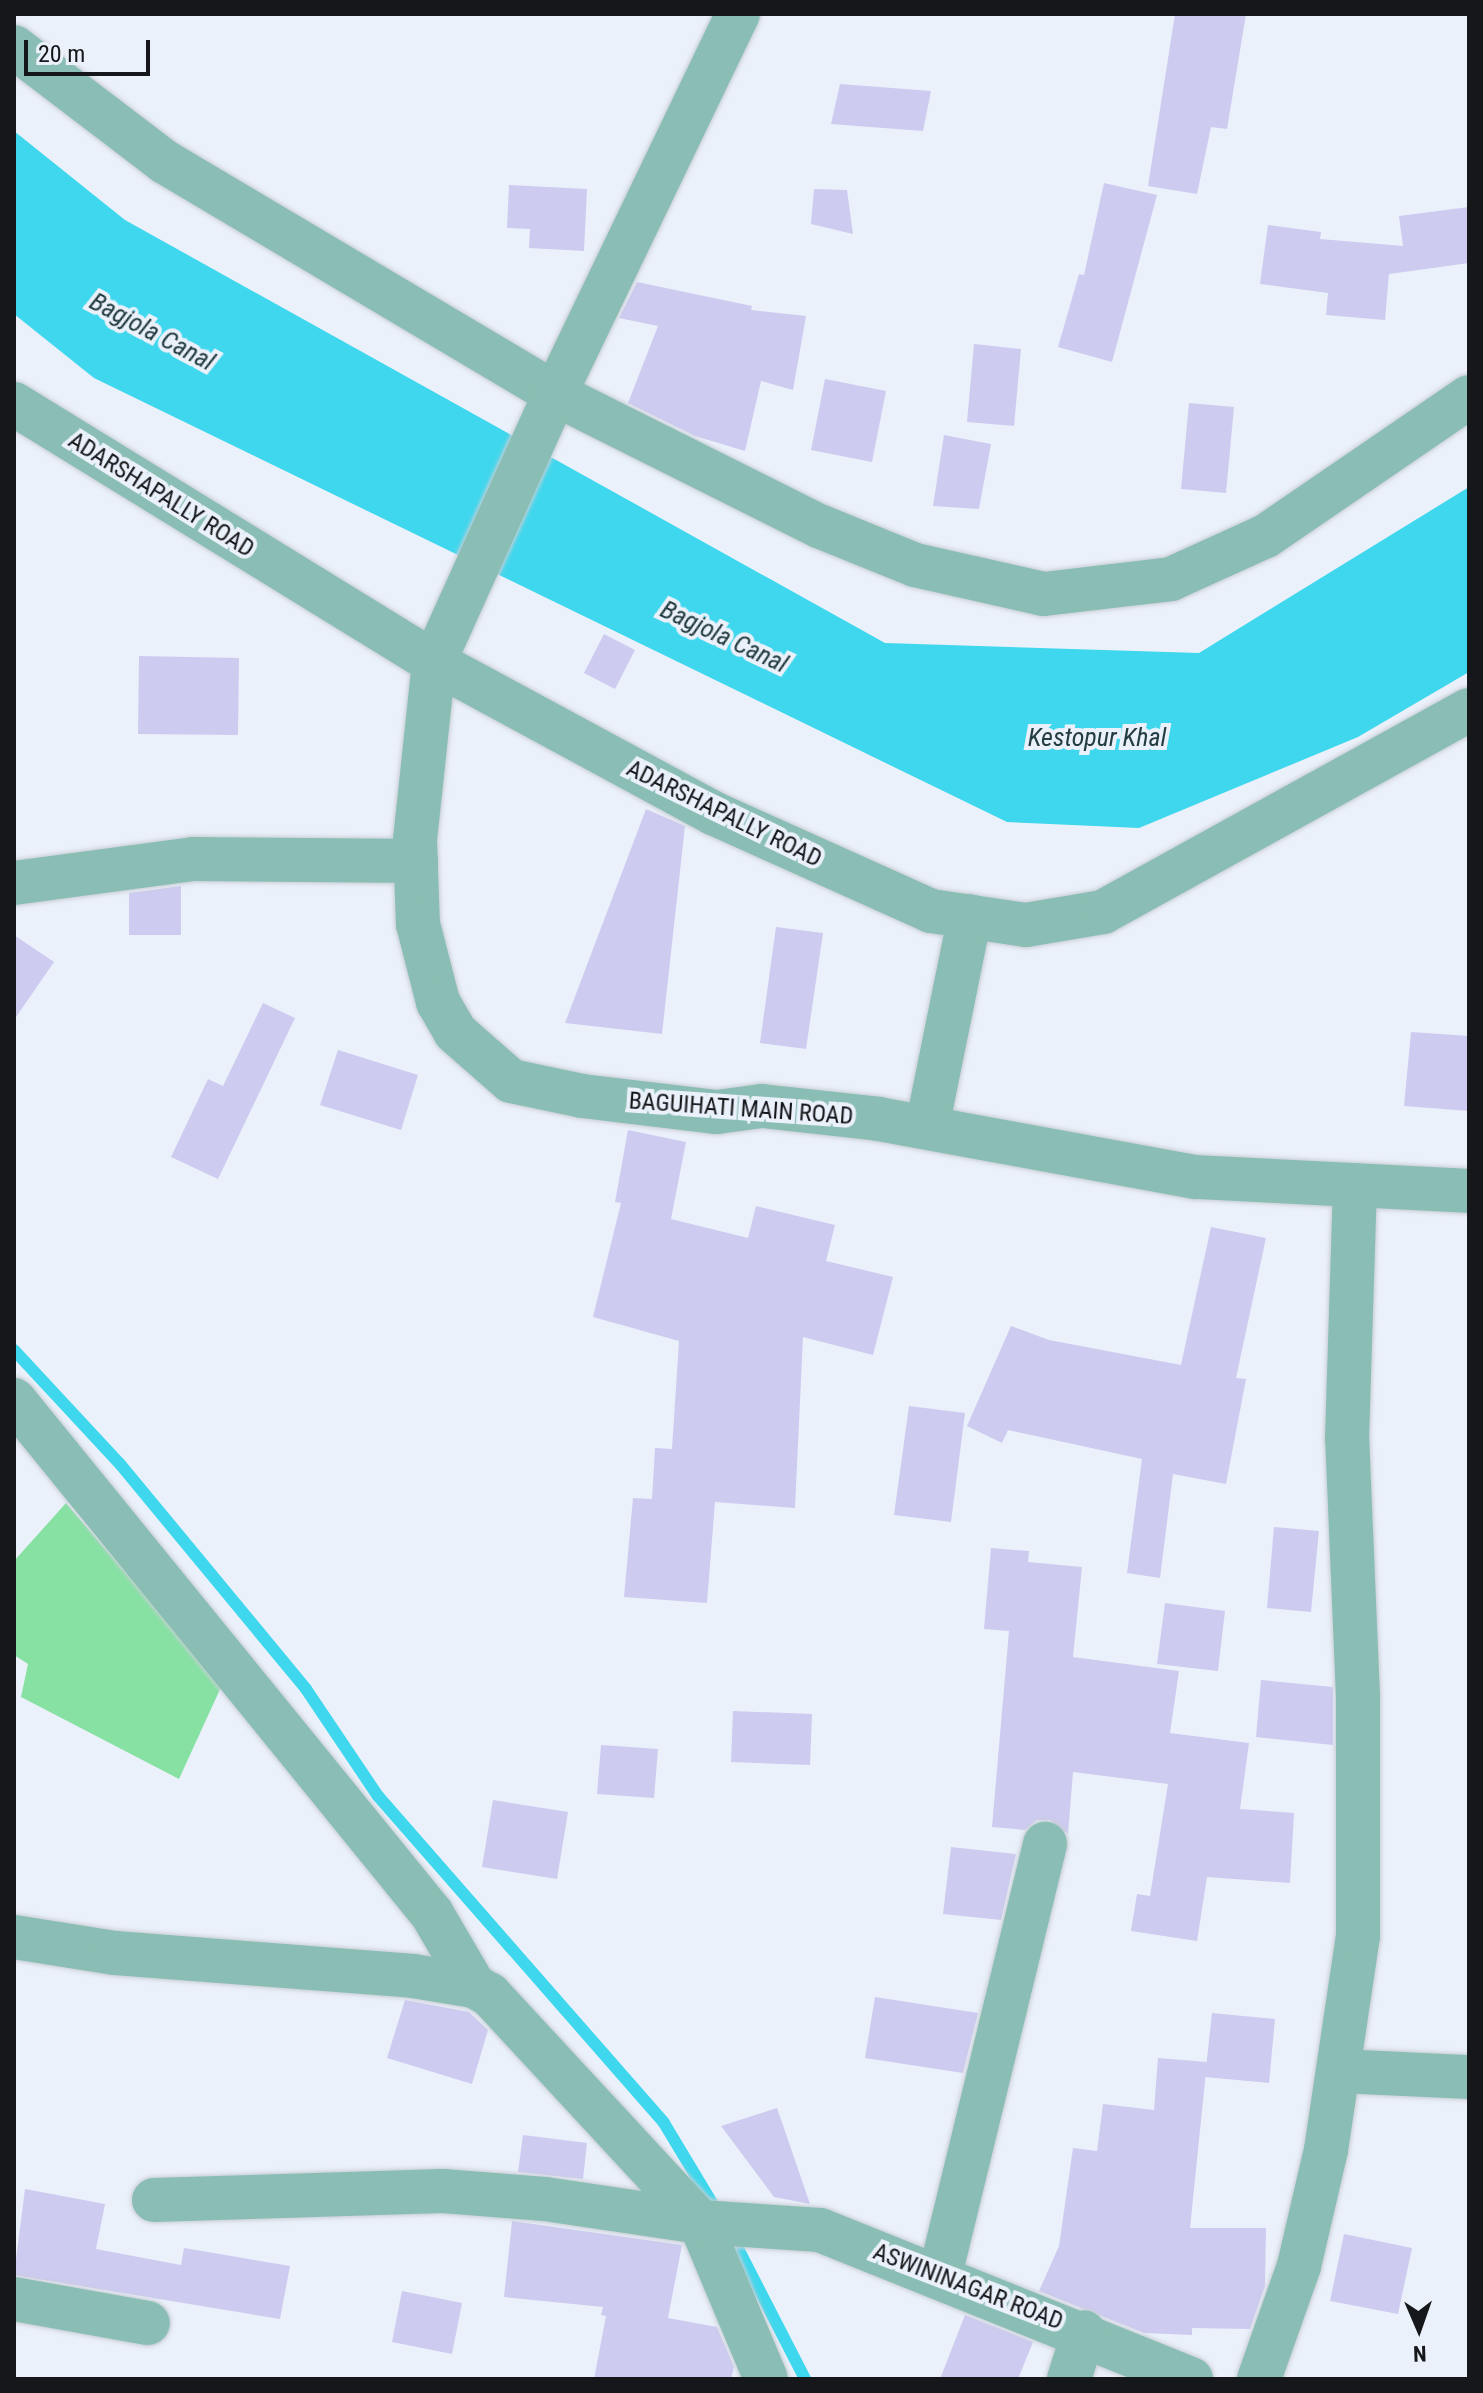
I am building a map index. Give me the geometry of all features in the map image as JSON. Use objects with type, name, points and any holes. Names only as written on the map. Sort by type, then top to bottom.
[{"type":"street","name":"BAGUIHATI MAIN ROAD","points":[[738,14],[555,394],[434,662],[416,861],[418,924],[438,1002],[455,1032],[511,1081],[653,1105],[717,1112],[762,1106],[927,1127],[1196,1177],[1469,1191]]},
{"type":"street","points":[[14,47],[165,162],[555,394],[819,526],[915,565],[1044,594],[1171,579],[1266,536],[1469,397]]},
{"type":"street","name":"ADARSHAPALLY ROAD","points":[[14,404],[434,662],[713,813],[931,911],[1026,925],[1103,912],[1469,710]]},
{"type":"street","points":[[14,883],[193,859],[416,861]]},
{"type":"street","points":[[927,1127],[970,916]]},
{"type":"street","points":[[1259,2379],[1299,2266],[1340,2071],[1358,1936],[1358,1697],[1347,1439],[1355,1185]]},
{"type":"street","points":[[14,1400],[432,1914],[474,1986],[513,2018],[717,2222],[766,2379]]},
{"type":"street","points":[[940,2275],[1045,1844]]},
{"type":"street","points":[[14,1937],[115,1953],[413,1976],[474,1986]]},
{"type":"street","points":[[1340,2071],[1469,2077]]},
{"type":"street","name":"ASWININAGAR ROAD","points":[[154,2200],[443,2191],[545,2199],[717,2222],[820,2230],[1084,2332],[1191,2379]]},
{"type":"street","points":[[14,2299],[148,2323]]},
{"type":"street","points":[[1069,2379],[1084,2332]]},
{"type":"green space","points":[[66,1503],[222,1685],[179,1779],[21,1697],[28,1664],[14,1655],[14,1561]]},
{"type":"water","name":"Kestopur Khal","points":[[14,131],[125,220],[885,643],[1199,653],[1469,487],[1469,672],[1358,737],[1139,828],[1007,822],[94,378],[14,314]]},
{"type":"building","points":[[1175,14],[1246,14],[1227,129],[1211,127],[1197,194],[1148,186]]},
{"type":"building","points":[[840,84],[931,91],[923,131],[831,124]]},
{"type":"building","points":[[1104,183],[1157,195],[1112,362],[1058,347],[1079,274],[1084,275]]},
{"type":"building","points":[[509,185],[587,189],[584,251],[529,248],[530,229],[507,228]]},
{"type":"building","points":[[814,189],[847,190],[853,234],[811,224]]},
{"type":"building","points":[[1469,207],[1469,263],[1389,274],[1385,320],[1326,315],[1328,293],[1260,284],[1268,225],[1321,232],[1320,239],[1403,246],[1399,216]]},
{"type":"building","points":[[637,282],[752,306],[751,310],[806,316],[793,390],[761,381],[745,451],[695,436],[628,403],[658,326],[619,318]]},
{"type":"building","points":[[974,344],[1021,349],[1014,426],[967,422]]},
{"type":"building","points":[[825,379],[886,391],[872,462],[811,450]]},
{"type":"building","points":[[1189,403],[1234,407],[1226,493],[1181,489]]},
{"type":"building","points":[[944,435],[991,444],[979,509],[933,506]]},
{"type":"building","points":[[604,634],[635,650],[615,689],[584,673]]},
{"type":"building","points":[[139,656],[239,658],[238,735],[138,734]]},
{"type":"building","points":[[646,809],[685,826],[662,1034],[565,1023]]},
{"type":"building","points":[[181,886],[181,935],[129,935],[129,893]]},
{"type":"building","points":[[776,927],[823,933],[806,1049],[760,1043]]},
{"type":"building","points":[[14,935],[54,962],[14,1020]]},
{"type":"building","points":[[263,1003],[295,1018],[218,1179],[171,1157],[208,1079],[223,1086]]},
{"type":"building","points":[[1411,1032],[1469,1036],[1469,1111],[1404,1106]]},
{"type":"building","points":[[338,1050],[418,1075],[401,1130],[320,1105]]},
{"type":"building","points":[[628,1130],[686,1142],[671,1219],[748,1238],[756,1206],[835,1225],[826,1261],[893,1277],[873,1355],[803,1337],[795,1508],[715,1502],[707,1603],[624,1597],[633,1498],[652,1499],[655,1448],[672,1449],[679,1341],[593,1317],[621,1203],[615,1202]]},
{"type":"building","points":[[1211,1227],[1266,1238],[1236,1378],[1246,1379],[1226,1484],[1173,1474],[1160,1578],[1127,1573],[1142,1459],[1008,1430],[1002,1443],[967,1426],[1011,1326],[1049,1340],[1181,1365]]},
{"type":"building","points":[[909,1406],[965,1413],[951,1522],[894,1515]]},
{"type":"building","points":[[1274,1527],[1319,1531],[1311,1612],[1267,1608]]},
{"type":"building","points":[[991,1548],[1029,1551],[1028,1562],[1082,1567],[1073,1657],[1179,1671],[1170,1733],[1249,1743],[1240,1809],[1294,1813],[1290,1883],[1207,1877],[1197,1941],[1131,1931],[1137,1894],[1150,1896],[1168,1784],[1073,1772],[1068,1834],[1050,1820],[1037,1820],[1025,1830],[992,1827],[1009,1631],[984,1629]]},
{"type":"building","points":[[1165,1603],[1225,1611],[1218,1671],[1157,1664]]},
{"type":"building","points":[[1261,1680],[1333,1687],[1333,1745],[1256,1737]]},
{"type":"building","points":[[733,1711],[812,1714],[810,1765],[731,1762]]},
{"type":"building","points":[[601,1745],[658,1749],[654,1798],[597,1794]]},
{"type":"building","points":[[493,1800],[568,1812],[557,1879],[482,1867]]},
{"type":"building","points":[[951,1847],[1016,1854],[1001,1920],[943,1914]]},
{"type":"building","points":[[875,1997],[978,2013],[963,2073],[865,2058]]},
{"type":"building","points":[[405,2000],[469,2012],[488,2030],[472,2084],[387,2058]]},
{"type":"building","points":[[1212,2013],[1275,2019],[1269,2083],[1205,2077]]},
{"type":"building","points":[[1158,2058],[1207,2062],[1190,2228],[1266,2228],[1265,2286],[1250,2329],[1192,2328],[1192,2335],[1144,2333],[1039,2291],[1059,2246],[1073,2148],[1097,2151],[1103,2104],[1154,2110]]},
{"type":"building","points":[[777,2108],[810,2204],[774,2197],[721,2126]]},
{"type":"building","points":[[523,2135],[587,2143],[583,2179],[518,2172]]},
{"type":"building","points":[[25,2189],[105,2204],[96,2249],[181,2265],[184,2248],[290,2266],[280,2319],[14,2275]]},
{"type":"building","points":[[512,2221],[682,2245],[668,2318],[717,2327],[734,2367],[731,2379],[594,2379],[606,2316],[601,2315],[603,2307],[504,2297]]},
{"type":"building","points":[[1344,2234],[1412,2248],[1398,2314],[1330,2301]]},
{"type":"building","points":[[402,2291],[462,2303],[452,2354],[392,2342]]},
{"type":"building","points":[[965,2315],[1033,2342],[1018,2379],[940,2379]]},
{"type":"waterway","points":[[14,1350],[120,1464],[306,1689],[378,1796],[664,2123],[718,2213]]},
{"type":"waterway","points":[[730,2233],[805,2379]]},
{"type":"water label","name":"Bagjola Canal","points":[[152,332]]},
{"type":"water label","name":"Bagjola Canal","points":[[724,637]]}]
